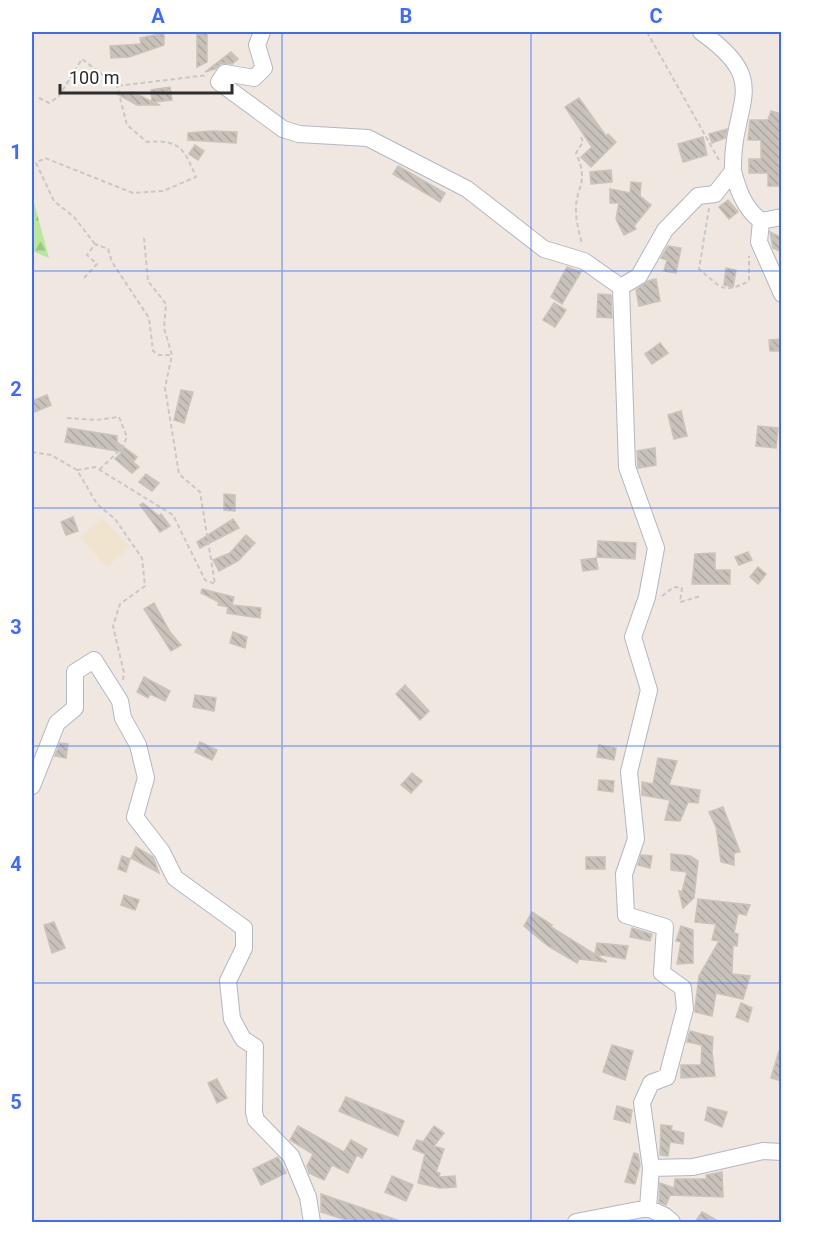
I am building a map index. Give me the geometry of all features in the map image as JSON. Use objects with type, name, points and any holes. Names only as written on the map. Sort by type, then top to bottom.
[{"type":"street","points":[[262,32],[257,45],[264,68],[254,78],[225,73],[219,82],[283,129],[299,134],[368,138],[467,189],[544,249],[584,261],[621,287]]},
{"type":"street","points":[[701,32],[729,53],[744,82],[745,96],[735,132],[733,171],[738,190],[751,214],[761,221],[782,217]]},
{"type":"street","points":[[621,287],[639,276],[665,230],[698,196],[715,194],[733,171]]},
{"type":"street","points":[[761,221],[758,235],[762,252],[782,294]]},
{"type":"street","points":[[621,287],[627,467],[656,548],[647,597],[633,637],[649,690],[629,772],[636,839],[624,874],[626,915],[665,927],[662,973],[683,988],[685,1009],[667,1077],[651,1083],[642,1103],[651,1167],[648,1208]]},
{"type":"street","points":[[32,786],[57,723],[75,708],[75,672],[94,660],[120,701],[123,718],[138,745],[146,778],[135,817],[162,852],[175,878],[244,928],[244,948],[228,981],[232,1019],[243,1039],[255,1047],[254,1112],[256,1120],[291,1156],[308,1197],[312,1222]]},
{"type":"street","points":[[651,1167],[693,1167],[763,1151],[782,1152]]},
{"type":"street","points":[[576,1222],[648,1208],[672,1222]]},
{"type":"path","points":[[647,32],[719,161],[733,171]]},
{"type":"path","points":[[39,98],[49,103],[59,96],[82,59],[117,86],[127,125],[147,142],[167,141],[184,150],[196,177],[163,191],[133,193],[45,158],[36,163],[54,201],[74,217],[94,244],[108,249],[112,262],[149,318],[153,351],[159,355],[172,355]]},
{"type":"path","points":[[117,86],[225,73]]},
{"type":"path","points":[[581,137],[583,142],[576,153],[583,169],[583,181],[576,210],[584,261]]},
{"type":"path","points":[[704,197],[710,210],[699,269],[723,288],[732,290],[749,281],[749,254],[762,252]]},
{"type":"path","points":[[77,470],[94,467],[173,515],[205,580],[215,584],[200,492],[179,474],[165,388],[172,355],[164,328],[166,304],[148,281],[144,238]]},
{"type":"path","points":[[84,278],[97,264],[87,255],[94,244]]},
{"type":"path","points":[[67,418],[96,420],[119,417],[127,437],[122,448],[99,470]]},
{"type":"path","points":[[32,452],[51,455],[77,470],[97,504],[115,519],[142,558],[145,586],[120,604],[113,626],[124,673],[120,701]]},
{"type":"path","points":[[647,597],[660,597],[674,587],[682,588],[680,602],[701,596]]},
{"type":"shaded area","points":[[102,518],[130,547],[107,567],[80,537]]},
{"type":"green space","points":[[32,195],[49,258],[32,251]]},
{"type":"building","points":[[197,32],[207,32],[207,62],[197,67]]},
{"type":"building","points":[[164,33],[164,45],[129,57],[111,58],[110,46],[141,44],[140,38]]},
{"type":"building","points":[[231,52],[238,59],[232,64],[221,63],[215,69],[205,72]]},
{"type":"building","points":[[170,87],[172,100],[154,102],[159,105],[137,105],[117,94],[134,92],[152,102],[151,90]]},
{"type":"building","points":[[579,98],[606,136],[608,134],[616,142],[591,167],[581,157],[592,147],[565,107]]},
{"type":"building","points":[[771,111],[782,114],[782,170],[779,170],[779,186],[768,186],[768,173],[749,173],[749,159],[761,159],[761,140],[748,140],[750,120],[768,120]]},
{"type":"building","points":[[727,129],[725,138],[712,143],[709,134]]},
{"type":"building","points":[[237,132],[236,143],[188,140],[188,133]]},
{"type":"building","points":[[703,137],[707,155],[683,162],[678,144]]},
{"type":"building","points":[[195,145],[204,151],[198,160],[189,154]]},
{"type":"building","points":[[398,166],[445,193],[440,202],[393,174]]},
{"type":"building","points":[[611,170],[612,182],[591,184],[590,172]]},
{"type":"building","points":[[631,182],[641,183],[640,196],[651,205],[634,226],[636,229],[624,235],[616,219],[619,203],[610,203],[610,189],[630,193]]},
{"type":"building","points":[[728,200],[738,212],[729,219],[719,207]]},
{"type":"building","points":[[770,232],[782,238],[782,252],[773,248]]},
{"type":"building","points":[[668,246],[681,248],[676,273],[664,271],[667,260],[661,258]]},
{"type":"building","points":[[567,267],[581,272],[562,304],[551,297]]},
{"type":"building","points":[[726,268],[736,270],[733,287],[724,285]]},
{"type":"building","points":[[656,279],[660,301],[639,306],[636,290],[648,281]]},
{"type":"building","points":[[598,294],[611,295],[612,318],[597,317]]},
{"type":"building","points":[[554,303],[566,310],[555,327],[543,320]]},
{"type":"building","points":[[782,339],[782,351],[770,351],[769,340]]},
{"type":"building","points":[[660,343],[668,353],[652,364],[645,354]]},
{"type":"building","points":[[181,390],[193,392],[184,423],[174,420]]},
{"type":"building","points":[[47,395],[51,405],[32,413],[32,401]]},
{"type":"building","points":[[681,411],[687,436],[674,439],[668,415]]},
{"type":"building","points":[[758,426],[778,428],[776,448],[756,446]]},
{"type":"building","points":[[68,428],[117,436],[117,442],[137,457],[133,462],[139,467],[132,473],[115,459],[122,452],[65,442]]},
{"type":"building","points":[[655,448],[656,465],[638,468],[637,451]]},
{"type":"building","points":[[146,474],[159,483],[152,491],[139,482]]},
{"type":"building","points":[[224,494],[235,495],[235,511],[224,510]]},
{"type":"building","points":[[143,503],[159,516],[161,514],[170,526],[160,532],[140,505]]},
{"type":"building","points":[[73,517],[78,531],[66,535],[61,522]]},
{"type":"building","points":[[233,519],[239,528],[200,548],[197,542]]},
{"type":"building","points":[[246,535],[255,543],[238,561],[219,571],[213,560],[230,553]]},
{"type":"building","points":[[598,541],[636,543],[635,559],[597,557]]},
{"type":"building","points":[[748,552],[752,560],[739,565],[735,557]]},
{"type":"building","points":[[715,553],[715,570],[730,570],[730,584],[692,584],[695,554]]},
{"type":"building","points":[[596,558],[598,569],[583,571],[581,560]]},
{"type":"building","points":[[758,567],[766,574],[758,584],[750,577]]},
{"type":"building","points":[[202,589],[234,597],[232,605],[261,608],[260,618],[227,613],[228,607],[218,605],[219,602],[201,593]]},
{"type":"building","points":[[154,603],[170,632],[181,645],[171,651],[144,609]]},
{"type":"building","points":[[233,632],[247,637],[245,648],[230,643]]},
{"type":"building","points":[[144,677],[170,691],[165,701],[150,694],[148,698],[137,692]]},
{"type":"building","points":[[405,685],[429,711],[420,720],[396,694]]},
{"type":"building","points":[[195,695],[216,698],[214,711],[193,707]]},
{"type":"building","points":[[200,742],[217,750],[212,760],[195,752]]},
{"type":"building","points":[[60,743],[68,744],[66,758],[55,756]]},
{"type":"building","points":[[599,745],[616,748],[614,760],[597,757]]},
{"type":"building","points":[[658,758],[677,761],[669,785],[700,790],[698,803],[688,802],[680,821],[665,820],[670,800],[642,795],[642,782],[653,784]]},
{"type":"building","points":[[412,773],[422,781],[411,793],[401,785]]},
{"type":"building","points":[[599,780],[614,781],[613,792],[598,790]]},
{"type":"building","points":[[723,807],[740,852],[734,853],[734,865],[721,862],[716,827],[709,812]]},
{"type":"building","points":[[136,847],[153,857],[159,873],[131,858]]},
{"type":"building","points":[[671,854],[690,856],[698,861],[694,898],[683,908],[679,891],[682,892],[687,872],[671,870]]},
{"type":"building","points":[[641,855],[652,856],[650,868],[638,865]]},
{"type":"building","points":[[122,856],[130,859],[126,872],[118,869]]},
{"type":"building","points":[[586,857],[605,857],[605,869],[586,869]]},
{"type":"building","points":[[124,895],[139,900],[135,910],[121,905]]},
{"type":"building","points":[[698,899],[750,905],[746,915],[738,913],[734,933],[738,934],[737,946],[733,945],[732,974],[750,976],[743,999],[716,993],[712,1016],[695,1012],[699,976],[719,941],[712,940],[716,924],[695,922]]},
{"type":"building","points":[[532,912],[552,925],[551,927],[607,962],[579,959],[577,963],[548,946],[524,926]]},
{"type":"building","points":[[54,922],[65,948],[52,953],[44,925]]},
{"type":"building","points":[[681,926],[693,930],[693,963],[677,964],[681,942],[676,941]]},
{"type":"building","points":[[632,928],[652,934],[650,941],[630,937]]},
{"type":"building","points":[[597,943],[628,946],[625,959],[595,954]]},
{"type":"building","points":[[741,1003],[752,1008],[748,1022],[736,1017]]},
{"type":"building","points":[[690,1031],[713,1037],[715,1076],[681,1078],[681,1065],[701,1065],[702,1045],[687,1042]]},
{"type":"building","points":[[612,1045],[633,1051],[625,1080],[603,1072]]},
{"type":"building","points":[[779,1051],[782,1051],[782,1081],[771,1078]]},
{"type":"building","points":[[217,1079],[227,1098],[217,1103],[208,1083]]},
{"type":"building","points":[[346,1097],[404,1121],[398,1136],[339,1111]]},
{"type":"building","points":[[617,1106],[632,1110],[630,1123],[614,1119]]},
{"type":"building","points":[[708,1107],[727,1112],[722,1127],[705,1120]]},
{"type":"building","points":[[661,1125],[672,1126],[671,1130],[684,1133],[683,1144],[670,1142],[668,1156],[660,1155]]},
{"type":"building","points":[[298,1126],[344,1152],[351,1140],[367,1149],[362,1158],[357,1155],[348,1173],[332,1165],[324,1180],[309,1173],[307,1166],[313,1154],[290,1140]]},
{"type":"building","points":[[434,1126],[444,1133],[434,1146],[444,1149],[436,1172],[440,1173],[439,1177],[455,1176],[456,1187],[440,1188],[418,1183],[425,1154],[413,1149],[417,1140],[423,1142]]},
{"type":"building","points":[[634,1153],[638,1154],[640,1165],[635,1184],[625,1182]]},
{"type":"building","points":[[278,1157],[286,1173],[261,1185],[253,1169]]},
{"type":"building","points":[[722,1172],[723,1197],[670,1195],[666,1205],[659,1202],[660,1183],[674,1188],[675,1179],[707,1179],[706,1175]]},
{"type":"building","points":[[392,1176],[413,1185],[406,1201],[385,1192]]},
{"type":"building","points":[[321,1194],[400,1222],[352,1222],[321,1212]]},
{"type":"building","points":[[702,1212],[720,1222],[695,1222]]}]
